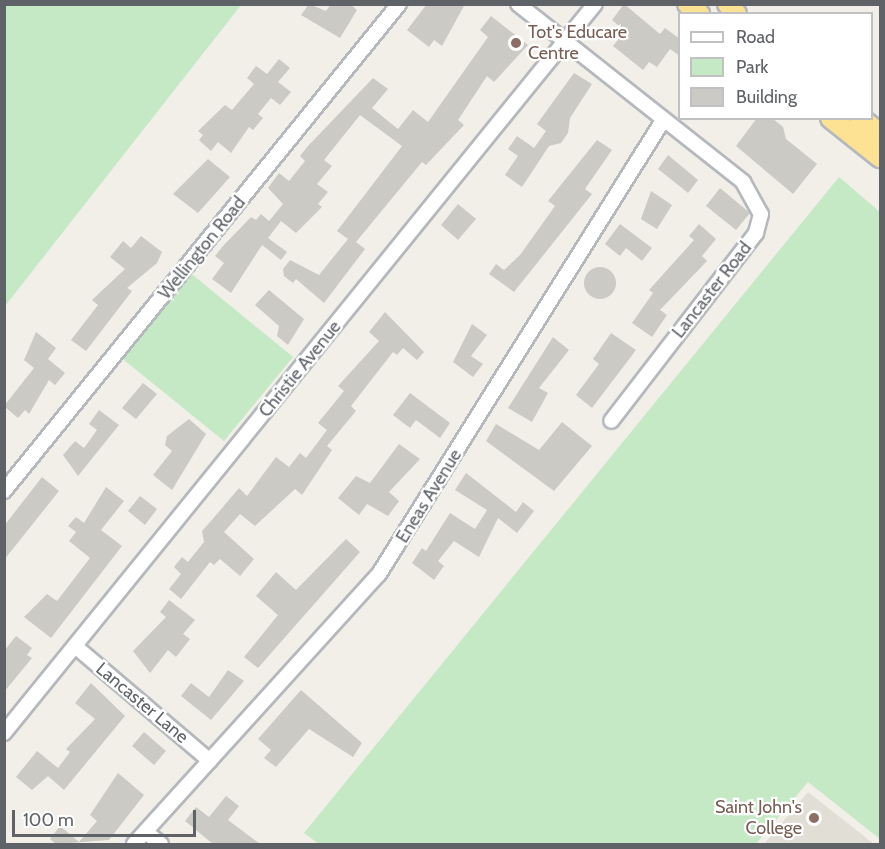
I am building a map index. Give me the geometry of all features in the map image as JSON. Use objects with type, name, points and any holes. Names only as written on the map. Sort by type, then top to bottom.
[{"type":"highway","points":[[833,120],[880,158]]},
{"type":"highway","points":[[863,120],[880,134]]},
{"type":"street","name":"Wellington Road","points":[[4,491],[399,4]]},
{"type":"street","name":"Lancaster Road","points":[[518,4],[662,122],[743,182],[761,214],[756,233],[611,421]]},
{"type":"street","name":"Christie Avenue","points":[[4,733],[567,42],[595,4]]},
{"type":"street","name":"Eneas Avenue","points":[[134,844],[379,574],[662,122]]},
{"type":"street","name":"Lancaster Lane","points":[[75,646],[210,761]]},
{"type":"street","points":[[146,832],[161,844]]},
{"type":"shaded area","name":"Saint John's College","points":[[808,792],[874,844],[764,844]]},
{"type":"green space","points":[[4,5],[241,5],[5,306]]},
{"type":"green space","points":[[839,177],[880,212],[880,839],[808,782],[756,844],[319,844],[304,833]]},
{"type":"green space","points":[[188,271],[293,357],[224,441],[119,356]]},
{"type":"building","points":[[309,4],[326,11],[331,4],[350,4],[357,10],[340,38],[301,15]]},
{"type":"building","points":[[427,4],[465,4],[442,46],[434,40],[429,47],[407,30]]},
{"type":"building","points":[[624,4],[660,34],[665,28],[678,38],[678,55],[670,49],[657,67],[649,62],[643,70],[613,46],[625,31],[612,20]]},
{"type":"building","points":[[491,16],[528,45],[494,82],[487,76],[458,120],[464,125],[426,165],[422,162],[356,242],[365,249],[324,303],[296,279],[293,283],[284,276],[283,269],[290,260],[319,275],[348,239],[337,231],[402,146],[360,115],[324,160],[332,166],[317,184],[328,192],[318,204],[322,207],[296,233],[281,221],[268,238],[287,252],[281,260],[262,245],[231,293],[212,279],[224,263],[215,256],[223,246],[251,217],[256,220],[261,214],[269,221],[283,204],[268,188],[279,173],[289,181],[305,161],[300,156],[308,146],[373,78],[388,89],[372,108],[398,129],[413,110],[428,122],[488,37],[480,30]]},
{"type":"building","points":[[279,59],[290,68],[278,82],[291,92],[280,105],[271,98],[258,114],[263,118],[253,130],[249,127],[231,153],[218,142],[211,151],[199,140],[203,135],[198,131],[225,105],[232,110],[254,84],[247,78],[256,66],[267,74]]},
{"type":"building","points":[[574,73],[592,84],[570,118],[568,133],[561,143],[549,146],[522,187],[505,175],[518,156],[508,149],[517,136],[534,148],[546,131],[537,124]]},
{"type":"building","points":[[756,120],[774,120],[783,127],[786,139],[817,164],[793,194],[736,146]]},
{"type":"building","points":[[597,140],[612,150],[585,189],[592,194],[514,292],[489,274],[496,264],[504,270],[520,255],[555,206],[548,201]]},
{"type":"building","points":[[668,155],[698,180],[688,193],[658,169]]},
{"type":"building","points":[[208,159],[230,177],[198,213],[173,194]]},
{"type":"building","points":[[720,188],[750,213],[736,230],[706,206]]},
{"type":"building","points":[[651,191],[672,205],[657,229],[641,219]]},
{"type":"building","points":[[458,204],[476,219],[458,240],[441,225]]},
{"type":"building","points":[[620,224],[652,248],[642,261],[626,248],[620,256],[605,244]]},
{"type":"building","points":[[699,224],[716,239],[702,256],[707,261],[660,310],[667,315],[652,337],[632,323],[653,293],[649,290],[694,240],[689,236]]},
{"type":"building","points":[[141,236],[162,252],[157,263],[127,288],[132,291],[86,351],[71,340],[98,305],[92,300],[125,269],[110,257],[123,241],[131,248]]},
{"type":"building","points":[[600,267],[611,272],[616,283],[611,294],[600,299],[589,294],[584,283],[589,272]]},
{"type":"building","points":[[269,290],[304,319],[288,345],[277,336],[279,326],[255,305]]},
{"type":"building","points":[[385,312],[424,352],[417,360],[403,348],[397,355],[393,352],[351,406],[356,411],[327,446],[332,450],[302,495],[295,489],[255,526],[240,514],[224,532],[254,559],[240,576],[220,559],[214,565],[210,562],[181,599],[169,589],[181,574],[174,567],[182,557],[188,562],[204,542],[202,531],[239,488],[247,496],[276,457],[289,467],[300,453],[306,458],[327,430],[318,423],[344,391],[338,386],[379,341],[369,332]]},
{"type":"building","points":[[472,324],[487,335],[471,356],[483,364],[473,377],[453,362]]},
{"type":"building","points":[[36,332],[56,348],[48,359],[65,373],[55,385],[49,380],[29,414],[25,410],[18,418],[4,406],[34,368],[24,360]]},
{"type":"building","points":[[611,333],[636,350],[592,408],[576,395],[599,364],[593,359]]},
{"type":"building","points":[[553,337],[569,350],[539,388],[548,393],[532,422],[508,408]]},
{"type":"building","points":[[143,383],[157,394],[136,419],[122,408]]},
{"type":"building","points":[[410,393],[450,423],[440,438],[416,420],[410,428],[393,415]]},
{"type":"building","points":[[99,410],[119,425],[78,476],[63,455],[75,441],[84,448],[97,430],[89,424]]},
{"type":"building","points":[[189,419],[206,434],[172,490],[153,475],[172,451],[165,445],[167,436]]},
{"type":"building","points":[[562,422],[592,446],[554,491],[486,441],[496,424],[539,450]]},
{"type":"building","points":[[399,444],[420,459],[389,492],[399,501],[388,516],[367,504],[359,515],[338,498],[356,476],[370,483]]},
{"type":"building","points":[[466,473],[516,512],[523,502],[534,511],[517,533],[498,518],[479,557],[454,541],[438,561],[444,566],[434,580],[412,563],[422,548],[426,551],[450,513],[475,529],[487,510],[455,490]]},
{"type":"building","points":[[42,477],[59,491],[4,560],[4,526]]},
{"type":"building","points":[[106,487],[124,501],[101,530],[122,546],[51,638],[24,617],[47,594],[57,601],[90,558],[69,541],[76,532],[68,526],[76,517],[84,523]]},
{"type":"building","points":[[140,496],[157,509],[145,525],[128,511]]},
{"type":"building","points":[[346,539],[360,552],[258,668],[244,657],[278,615],[256,596],[276,572],[296,590]]},
{"type":"building","points":[[169,600],[195,620],[183,634],[190,639],[176,657],[168,650],[150,673],[133,651],[166,617],[160,612]]},
{"type":"building","points":[[16,636],[32,648],[27,655],[32,658],[4,692],[4,651]]},
{"type":"building","points":[[228,670],[244,681],[211,720],[181,696],[191,683],[209,697]]},
{"type":"building","points":[[91,683],[125,716],[64,790],[48,776],[32,790],[16,777],[37,751],[58,768],[70,752],[66,749],[95,719],[75,703]]},
{"type":"building","points":[[301,690],[362,743],[353,757],[309,729],[276,767],[264,758],[271,750],[258,739]]},
{"type":"building","points":[[144,732],[166,751],[154,765],[132,746]]},
{"type":"building","points":[[118,773],[144,795],[109,840],[56,844],[50,839],[60,826],[79,842],[97,821],[90,815]]},
{"type":"building","points":[[226,796],[239,806],[228,820],[260,844],[213,844],[185,821],[196,807],[209,817]]},
{"type":"place","name":"Tot's Educare Centre","points":[[516,43]]},
{"type":"place","name":"Saint John's College","points":[[814,818]]}]
